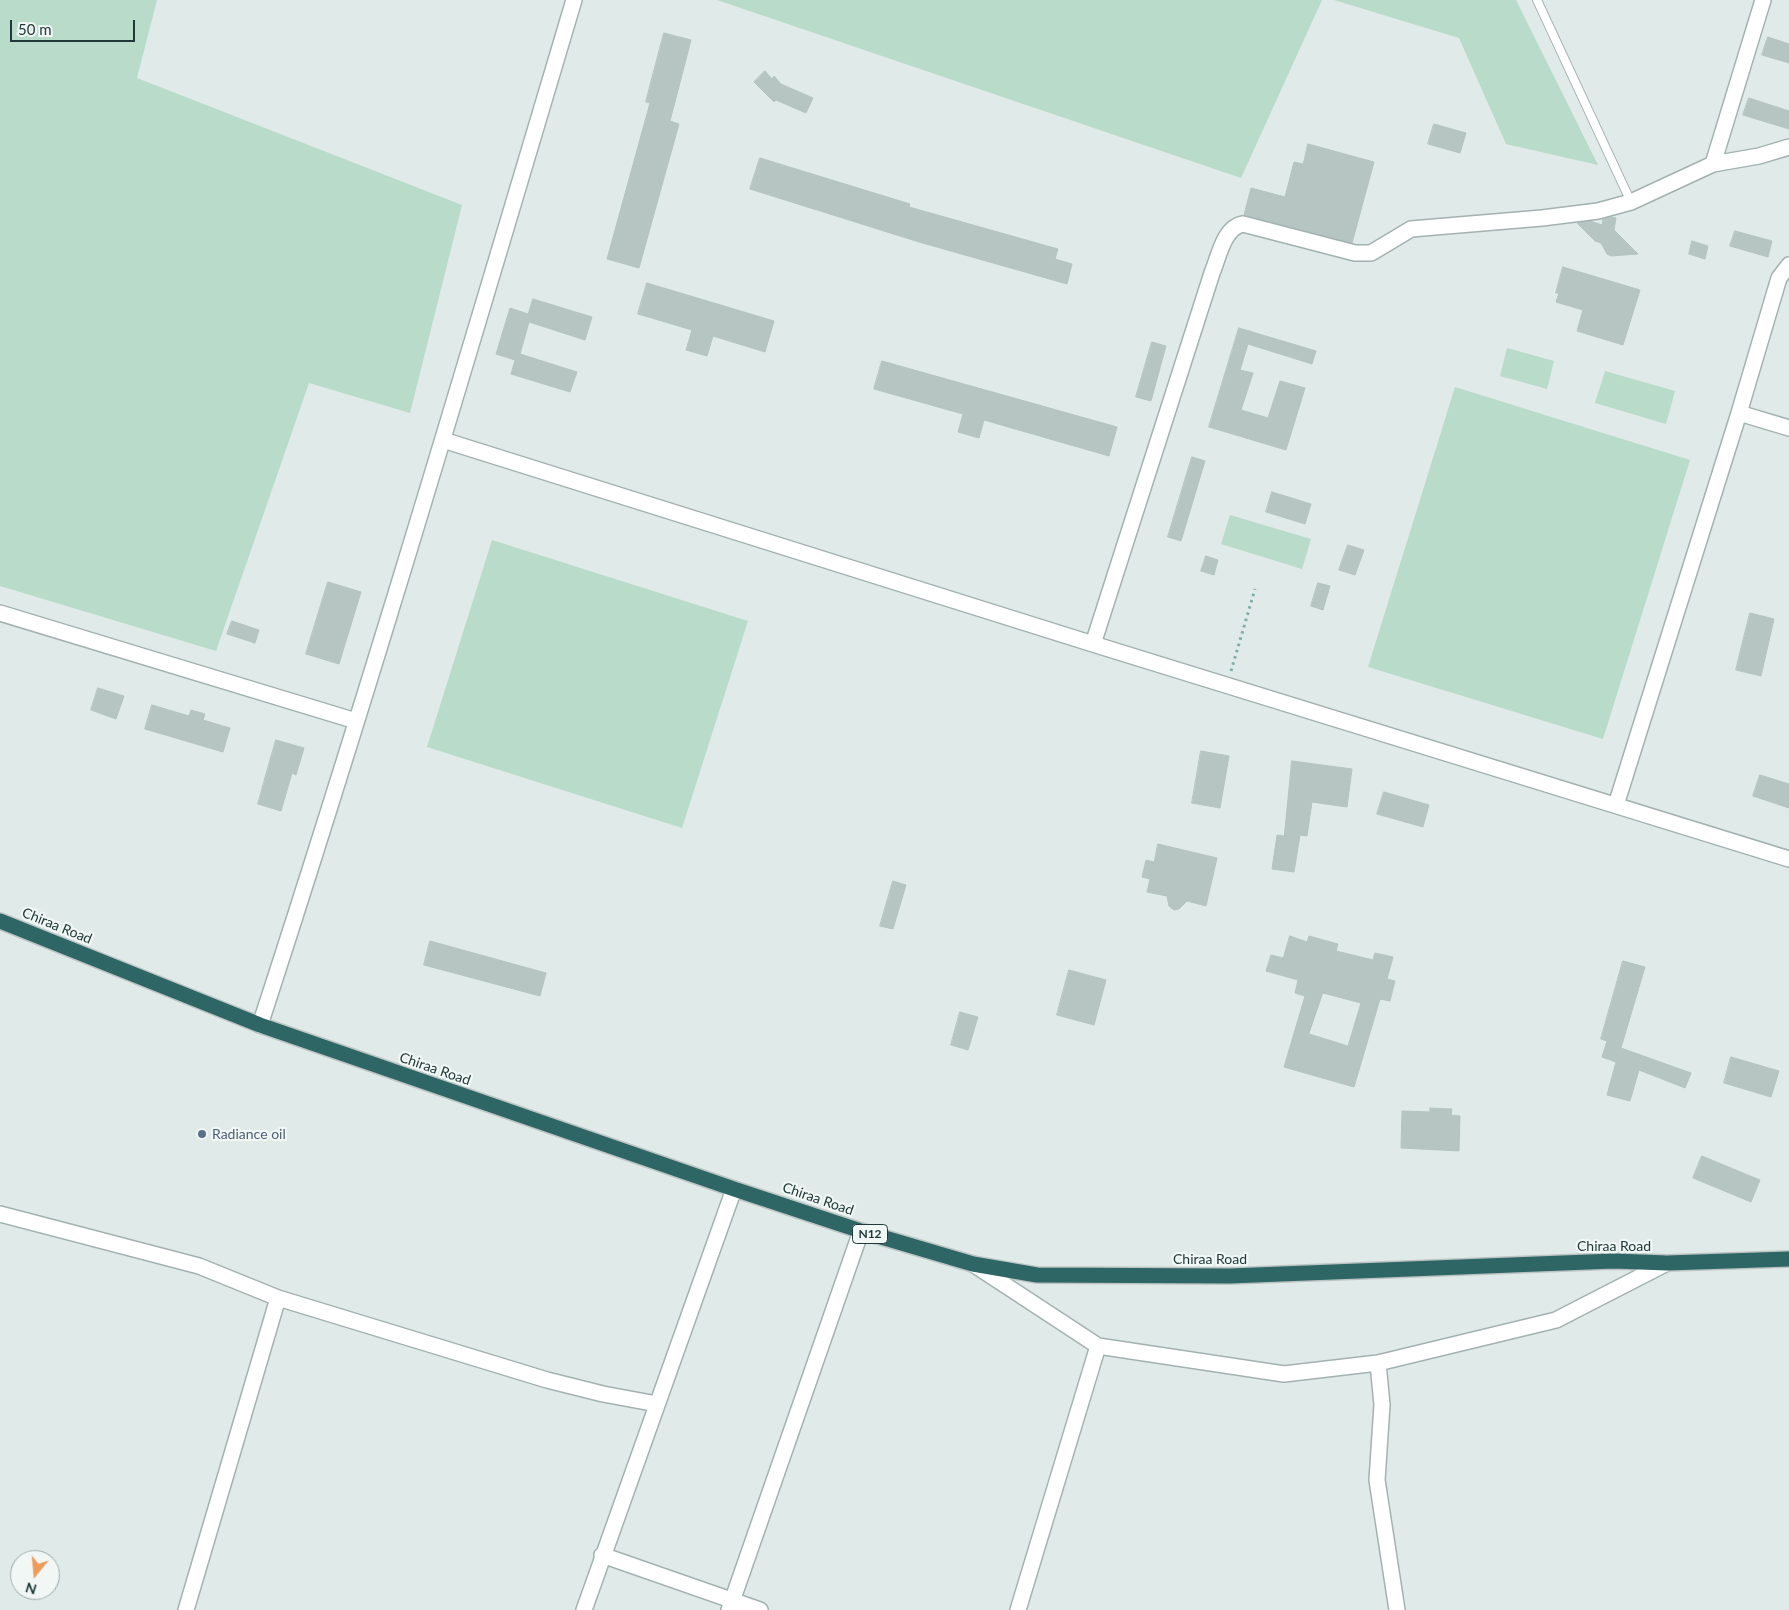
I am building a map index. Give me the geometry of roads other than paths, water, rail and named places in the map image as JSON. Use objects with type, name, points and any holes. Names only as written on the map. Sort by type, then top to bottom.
[{"type":"highway","name":"Chiraa Road","points":[[0,920],[260,1025],[734,1189],[861,1231],[973,1264],[1037,1275],[1230,1276],[1614,1261],[1667,1263],[1789,1259]]},
{"type":"street","points":[[260,1025],[443,440],[574,0]]},
{"type":"street","points":[[1713,164],[1763,0]]},
{"type":"street","points":[[1093,644],[1212,272],[1229,231],[1235,226],[1243,224],[1355,253],[1371,252],[1411,229],[1542,218],[1598,211],[1631,202],[1713,164],[1759,156],[1789,147]]},
{"type":"street","points":[[1616,805],[1739,413],[1779,278],[1789,264]]},
{"type":"street","points":[[1739,413],[1789,428]]},
{"type":"street","points":[[443,440],[1227,686],[1789,858]]},
{"type":"street","points":[[0,613],[356,721]]},
{"type":"street","points":[[584,1610],[602,1555],[734,1189]]},
{"type":"street","points":[[0,1214],[200,1266],[278,1298],[547,1380],[603,1394],[657,1404]]},
{"type":"street","points":[[731,1605],[861,1231]]},
{"type":"street","points":[[973,1264],[1098,1346],[1284,1374],[1378,1363],[1556,1320],[1667,1263]]},
{"type":"street","points":[[186,1610],[278,1298]]},
{"type":"street","points":[[1018,1610],[1098,1346]]},
{"type":"street","points":[[1378,1363],[1382,1405],[1377,1480],[1398,1610]]},
{"type":"street","points":[[602,1555],[731,1605],[760,1610]]},
{"type":"lane","points":[[1537,0],[1631,202]]},
{"type":"place","name":"Radiance oil","points":[[202,1134]]}]
